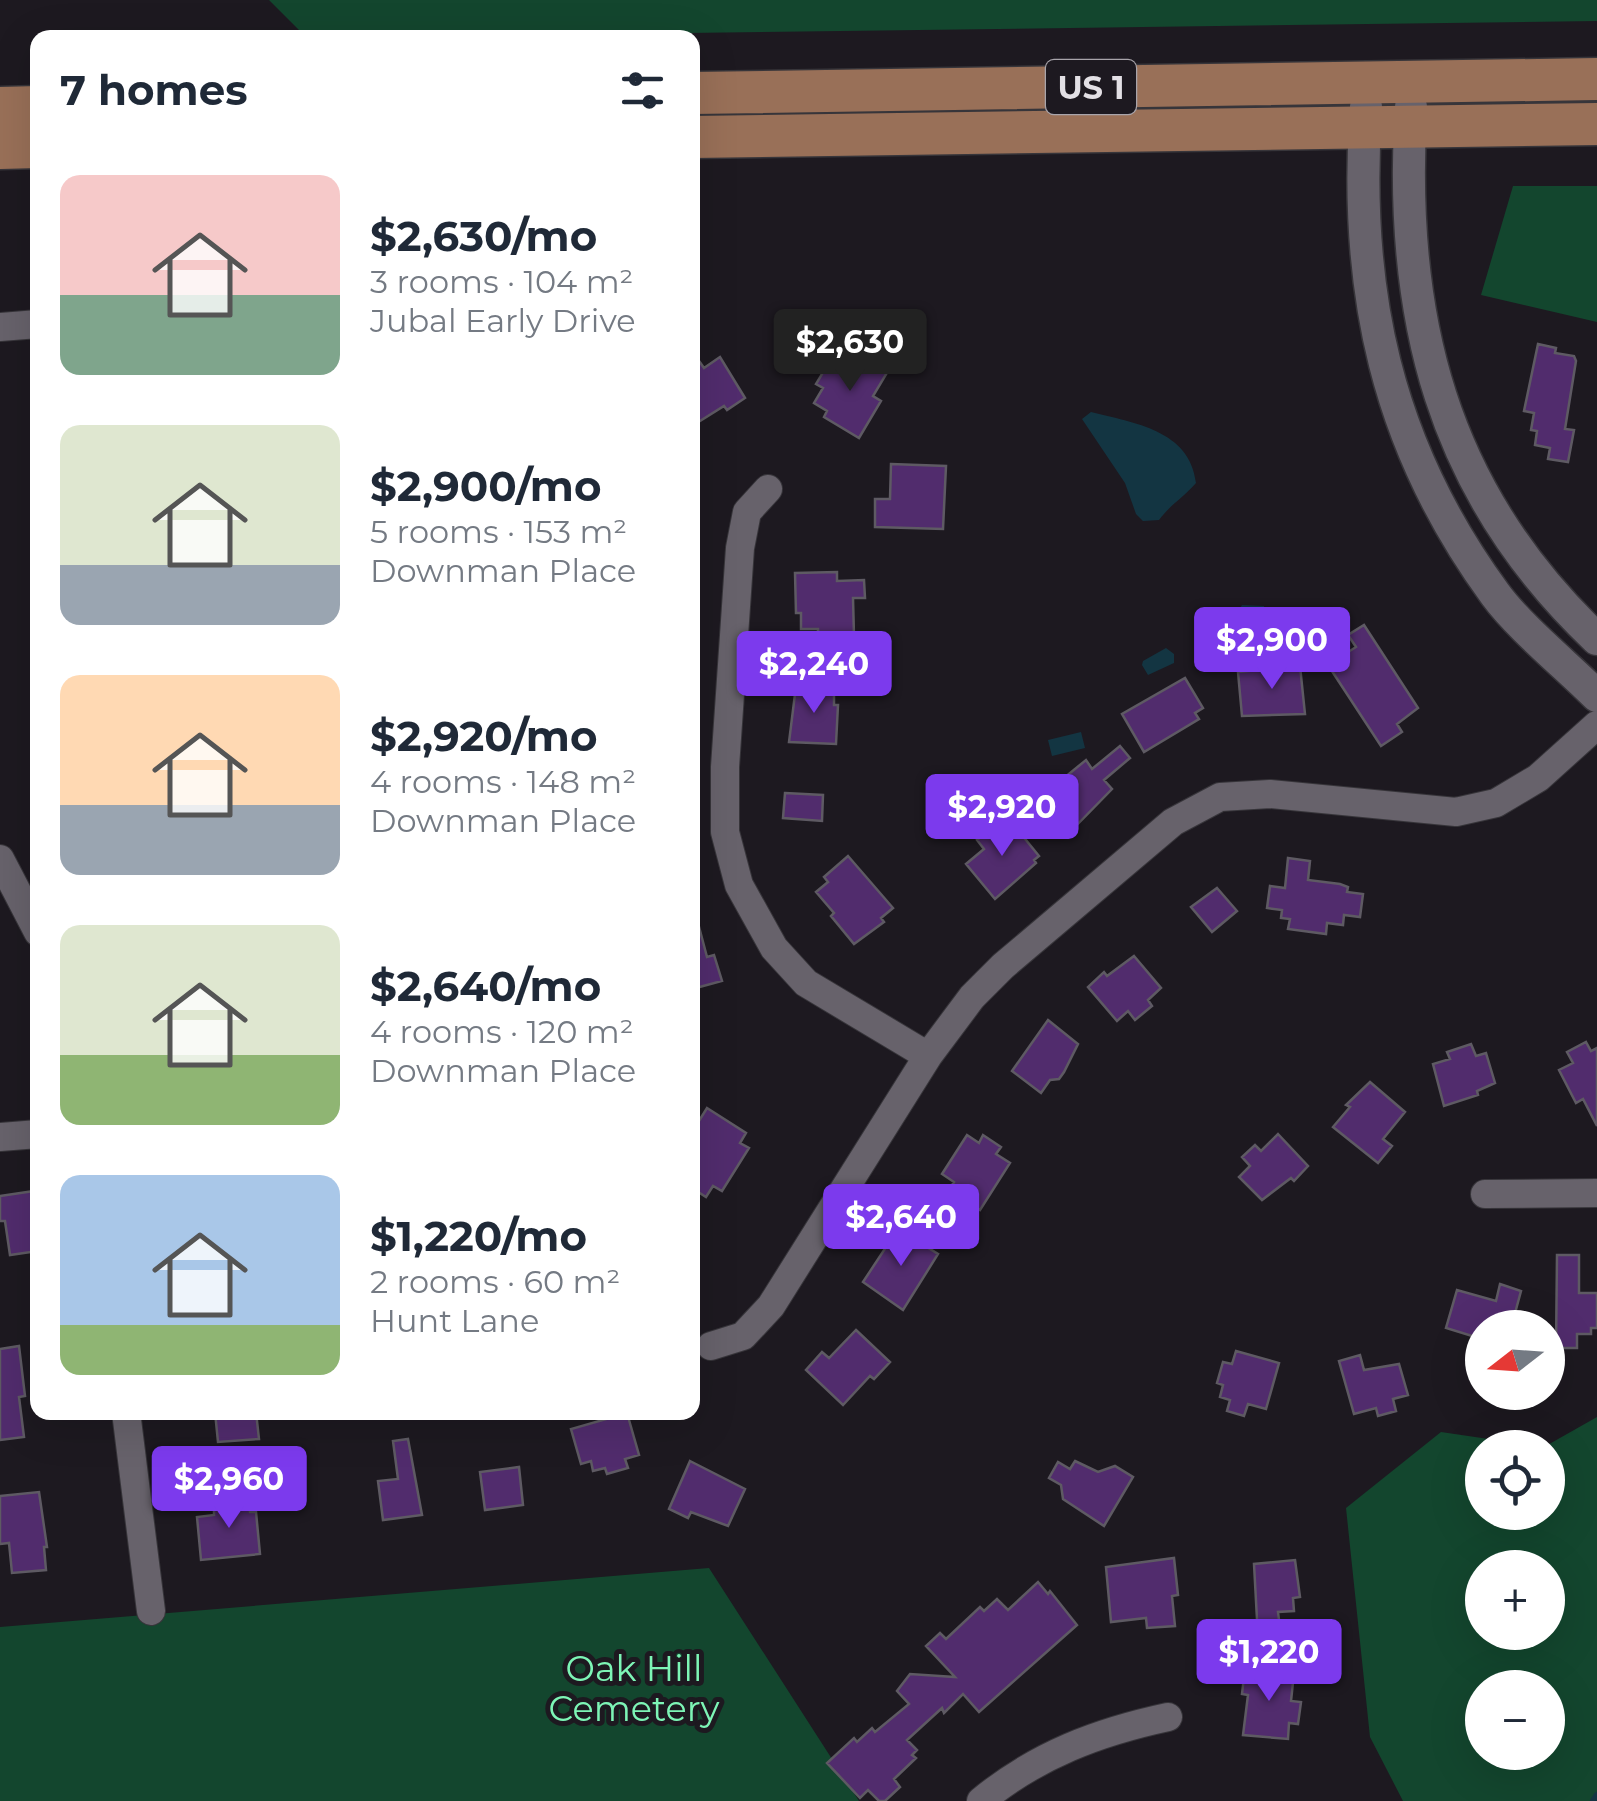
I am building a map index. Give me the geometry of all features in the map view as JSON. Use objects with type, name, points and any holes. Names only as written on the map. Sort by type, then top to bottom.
[{"type":"main road","name":"US 1","points":[[700,93],[1597,78]]},
{"type":"main road","points":[[0,108],[30,107]]},
{"type":"main road","name":"US 1","points":[[700,138],[1597,124]]},
{"type":"main road","points":[[0,148],[30,147]]},
{"type":"street","points":[[1368,82],[1365,220],[1375,326],[1398,414],[1437,504],[1497,597],[1597,696]]},
{"type":"street","points":[[1413,82],[1410,223],[1418,317],[1440,397],[1462,459],[1502,526],[1567,611],[1597,639]]},
{"type":"street","points":[[0,327],[30,325]]},
{"type":"street","points":[[768,490],[747,512],[740,548],[725,766],[725,832],[738,885],[774,948],[806,982],[928,1056]]},
{"type":"street","points":[[711,1346],[743,1336],[771,1306],[928,1056],[972,997],[1003,966],[1174,822],[1220,796],[1270,794],[1456,812],[1496,803],[1538,778],[1597,725]]},
{"type":"street","points":[[0,859],[30,917]]},
{"type":"street","points":[[0,1137],[30,1135]]},
{"type":"street","points":[[1486,1194],[1597,1194]]},
{"type":"street","points":[[127,1420],[151,1611]]},
{"type":"street","points":[[980,1801],[1014,1774],[1055,1752],[1124,1726],[1168,1718]]},
{"type":"green space","points":[[269,0],[1597,0],[1597,21],[700,33],[299,30]]},
{"type":"green space","points":[[1513,186],[1597,186],[1597,322],[1481,295]]},
{"type":"green space","points":[[1597,1417],[1597,1801],[1403,1801],[1370,1737],[1346,1508],[1441,1432],[1465,1435],[1465,1530],[1565,1530],[1565,1435]]},
{"type":"green space","name":"Oak Hill Cemetery","points":[[709,1568],[859,1801],[0,1801],[0,1627]]},
{"type":"water","points":[[1091,412],[1157,432],[1183,451],[1192,465],[1196,483],[1159,520],[1143,521],[1136,514],[1125,483],[1082,419]]},
{"type":"water","points":[[1242,605],[1264,606],[1266,620],[1261,624],[1239,620]]},
{"type":"water","points":[[1166,648],[1174,654],[1174,663],[1148,675],[1143,661]]},
{"type":"water","points":[[1081,732],[1085,748],[1052,756],[1048,740]]},
{"type":"building","points":[[1538,344],[1556,348],[1555,353],[1574,356],[1576,361],[1565,429],[1574,430],[1568,462],[1548,459],[1550,448],[1535,445],[1537,431],[1531,430],[1534,413],[1524,411]]},
{"type":"building","points":[[834,354],[864,372],[871,361],[888,371],[873,396],[881,401],[859,438],[824,417],[827,411],[814,403],[823,388],[816,384]]},
{"type":"building","points":[[720,357],[745,398],[727,410],[724,406],[700,421],[700,362],[704,368]]},
{"type":"building","points":[[891,464],[946,466],[943,529],[875,527],[875,499],[890,499]]},
{"type":"building","points":[[837,572],[837,581],[864,580],[865,598],[853,598],[854,636],[818,637],[818,629],[801,629],[801,613],[796,613],[795,573]]},
{"type":"building","points":[[1364,625],[1418,708],[1397,724],[1402,732],[1381,746],[1328,665],[1356,647],[1348,635]]},
{"type":"building","points":[[1300,666],[1305,714],[1242,716],[1238,672]]},
{"type":"building","points":[[1185,678],[1203,708],[1195,713],[1199,719],[1144,752],[1122,714]]},
{"type":"building","points":[[796,686],[834,688],[834,705],[838,705],[836,744],[789,742]]},
{"type":"building","points":[[1120,746],[1130,758],[1104,780],[1112,789],[1071,831],[1042,796],[1086,760],[1092,769]]},
{"type":"building","points":[[785,793],[823,795],[822,821],[783,818]]},
{"type":"building","points":[[1013,824],[1039,856],[995,899],[966,864],[984,849],[977,840],[994,826],[1000,834]]},
{"type":"building","points":[[848,856],[893,908],[881,918],[884,922],[854,944],[816,892],[828,882],[824,877]]},
{"type":"building","points":[[1288,858],[1310,861],[1308,880],[1340,884],[1348,887],[1347,892],[1363,894],[1360,917],[1344,915],[1343,925],[1327,923],[1326,934],[1288,929],[1290,919],[1281,918],[1282,910],[1267,908],[1270,886],[1285,888]]},
{"type":"building","points":[[1217,888],[1237,911],[1212,932],[1191,907]]},
{"type":"building","points":[[700,931],[707,957],[714,955],[722,981],[700,987]]},
{"type":"building","points":[[1134,956],[1161,988],[1148,1000],[1152,1006],[1135,1020],[1128,1011],[1117,1021],[1088,987],[1104,972],[1107,976]]},
{"type":"building","points":[[1048,1020],[1078,1044],[1059,1079],[1050,1080],[1041,1093],[1012,1071]]},
{"type":"building","points":[[1586,1042],[1591,1051],[1597,1048],[1597,1126],[1583,1099],[1576,1103],[1559,1070],[1573,1063],[1567,1052]]},
{"type":"building","points":[[1471,1044],[1476,1056],[1486,1053],[1495,1083],[1477,1091],[1478,1095],[1444,1106],[1433,1064],[1450,1059],[1447,1052]]},
{"type":"building","points":[[1370,1082],[1405,1112],[1383,1139],[1392,1146],[1378,1163],[1333,1127],[1350,1107],[1346,1105]]},
{"type":"building","points":[[707,1108],[746,1133],[740,1143],[749,1148],[722,1191],[713,1186],[706,1197],[700,1193],[700,1119]]},
{"type":"building","points":[[1278,1134],[1308,1166],[1294,1181],[1291,1178],[1262,1200],[1239,1177],[1250,1166],[1242,1157],[1255,1145],[1261,1151]]},
{"type":"building","points":[[967,1135],[979,1143],[983,1135],[1001,1147],[996,1154],[1010,1163],[980,1210],[949,1190],[954,1182],[942,1174]]},
{"type":"building","points":[[30,1192],[30,1252],[10,1255],[5,1221],[0,1221],[0,1196]]},
{"type":"building","points":[[898,1229],[938,1254],[903,1310],[863,1282]]},
{"type":"building","points":[[1557,1255],[1579,1255],[1579,1293],[1597,1293],[1597,1328],[1591,1328],[1591,1334],[1577,1334],[1577,1348],[1565,1348],[1565,1310],[1556,1310]]},
{"type":"building","points":[[1500,1284],[1521,1291],[1516,1310],[1465,1310],[1465,1334],[1446,1328],[1457,1290],[1496,1301]]},
{"type":"building","points":[[856,1330],[890,1362],[874,1379],[870,1376],[843,1405],[806,1370],[822,1352],[829,1358]]},
{"type":"building","points":[[19,1346],[25,1396],[19,1397],[24,1437],[0,1440],[0,1349]]},
{"type":"building","points":[[1236,1351],[1279,1363],[1266,1409],[1248,1404],[1244,1416],[1227,1411],[1230,1400],[1220,1397],[1223,1385],[1217,1383],[1223,1362],[1232,1364]]},
{"type":"building","points":[[1360,1355],[1364,1370],[1399,1364],[1408,1395],[1393,1399],[1396,1411],[1378,1416],[1376,1408],[1354,1414],[1339,1361]]},
{"type":"building","points":[[216,1420],[257,1420],[259,1439],[218,1442]]},
{"type":"building","points":[[602,1420],[629,1420],[639,1455],[625,1459],[628,1468],[607,1474],[605,1468],[593,1471],[591,1461],[581,1464],[571,1429]]},
{"type":"building","points":[[408,1439],[422,1515],[383,1520],[378,1481],[398,1479],[393,1441]]},
{"type":"building","points":[[690,1461],[745,1489],[728,1526],[691,1512],[688,1518],[669,1509]]},
{"type":"building","points":[[1075,1461],[1098,1472],[1115,1466],[1133,1477],[1104,1526],[1063,1499],[1061,1485],[1049,1478],[1058,1462],[1070,1469]]},
{"type":"building","points":[[519,1467],[523,1505],[485,1510],[480,1472]]},
{"type":"building","points":[[39,1492],[47,1547],[46,1570],[12,1573],[9,1543],[0,1544],[0,1496]]},
{"type":"building","points":[[248,1495],[250,1512],[256,1512],[260,1554],[201,1560],[197,1517],[224,1509],[223,1498]]},
{"type":"building","points":[[1174,1558],[1178,1595],[1172,1596],[1175,1626],[1147,1628],[1146,1618],[1111,1622],[1106,1567]]},
{"type":"building","points":[[1295,1560],[1300,1597],[1293,1598],[1294,1611],[1278,1612],[1281,1636],[1258,1638],[1254,1564]]},
{"type":"building","points":[[1038,1582],[1077,1625],[979,1712],[963,1694],[944,1713],[942,1708],[907,1740],[917,1750],[912,1755],[916,1758],[894,1779],[900,1787],[885,1801],[879,1801],[868,1790],[860,1798],[827,1763],[854,1738],[857,1742],[872,1728],[875,1732],[909,1704],[897,1691],[910,1674],[955,1677],[926,1646],[940,1633],[946,1639],[980,1607],[984,1611],[997,1599],[1008,1610]]},
{"type":"building","points":[[1245,1668],[1294,1673],[1291,1701],[1301,1702],[1298,1724],[1289,1723],[1288,1739],[1243,1735],[1248,1695],[1242,1694]]},
{"type":"waterway","points":[[1593,1801],[1597,1795]]}]
